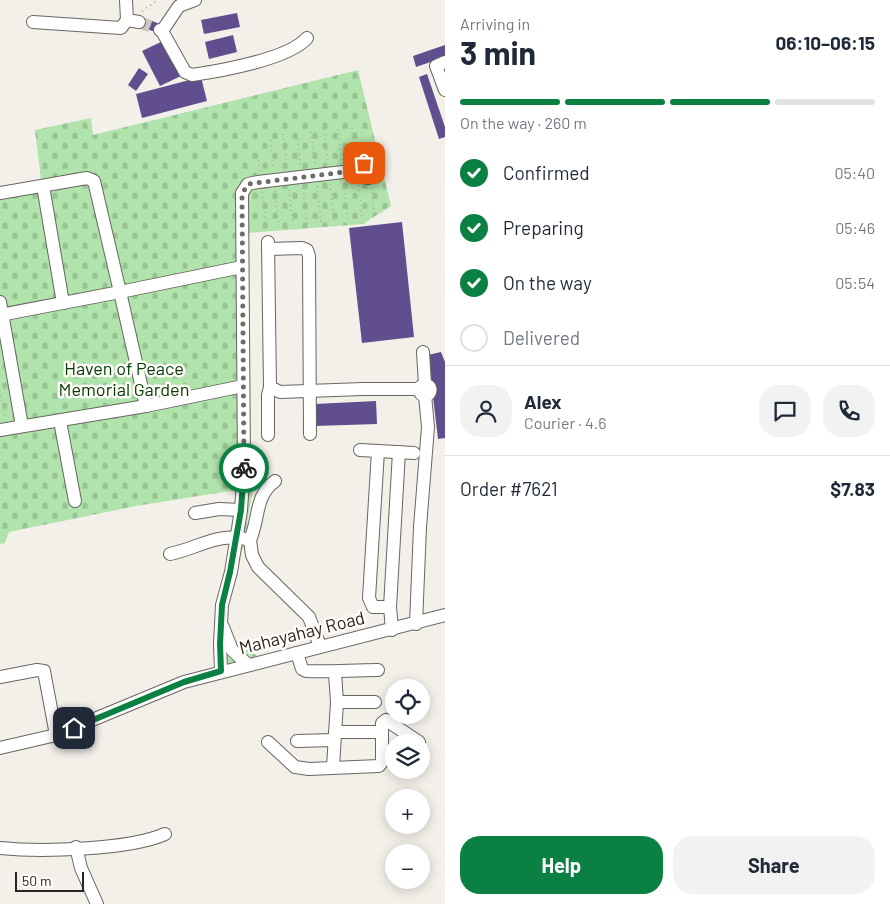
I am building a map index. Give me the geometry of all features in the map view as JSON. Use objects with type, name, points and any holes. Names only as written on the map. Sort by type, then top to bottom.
[{"type":"street","points":[[34,22],[115,30],[132,20],[126,0]]},
{"type":"street","points":[[195,0],[180,6],[161,30],[185,72],[192,75],[280,55],[288,52],[307,38]]},
{"type":"street","points":[[445,62],[436,66],[445,90]]},
{"type":"street","points":[[217,672],[222,605],[241,510],[244,467],[242,194],[248,184],[365,174]]},
{"type":"street","points":[[0,193],[88,178],[94,181],[146,406]]},
{"type":"street","points":[[42,186],[63,303]]},
{"type":"street","points":[[268,436],[268,395],[270,386],[268,246],[302,248],[307,250],[309,256],[310,434]]},
{"type":"street","points":[[22,426],[1,310],[63,303],[242,268]]},
{"type":"street","points":[[416,624],[420,527],[428,427],[423,390],[423,352]]},
{"type":"street","points":[[3,429],[146,406],[243,386]]},
{"type":"street","points":[[270,386],[280,392],[311,390],[423,390]]},
{"type":"street","points":[[60,421],[76,501]]},
{"type":"street","points":[[360,450],[414,453]]},
{"type":"street","points":[[378,451],[369,598],[373,607],[390,607]]},
{"type":"street","points":[[392,630],[390,607],[399,452]]},
{"type":"street","points":[[275,480],[266,488],[258,503],[254,529],[250,540],[252,555],[258,567],[309,617],[320,646]]},
{"type":"street","points":[[195,513],[220,509],[241,510]]},
{"type":"street","points":[[170,554],[191,550],[222,536],[250,540]]},
{"type":"street","points":[[214,604],[217,672]]},
{"type":"street","name":"Mahayahay Road","points":[[0,748],[56,736],[184,682],[217,672],[416,624],[445,615]]},
{"type":"street","points":[[221,622],[232,650],[248,665]]},
{"type":"street","points":[[297,653],[303,670],[335,673],[342,670],[378,670]]},
{"type":"street","points":[[0,677],[37,670],[44,672],[56,736]]},
{"type":"street","points":[[333,767],[337,702],[335,673]]},
{"type":"street","points":[[337,702],[375,702]]},
{"type":"street","points":[[268,742],[295,767],[309,769],[378,766],[382,762],[382,723],[386,720],[407,734]]},
{"type":"street","points":[[297,741],[382,732]]},
{"type":"street","points":[[0,848],[27,850],[144,842],[164,834]]},
{"type":"street","points":[[76,847],[81,868],[97,904]]},
{"type":"path","points":[[132,20],[158,0]]},
{"type":"path","points":[[365,174],[374,211]]},
{"type":"path","points":[[0,390],[3,429]]},
{"type":"green space","name":"Haven of Peace Memorial Garden","points":[[358,70],[391,206],[363,224],[248,233],[250,465],[256,472],[243,547],[223,612],[232,638],[257,656],[216,667],[219,593],[230,547],[236,490],[136,506],[9,532],[5,543],[0,544],[0,186],[41,180],[35,130],[91,118],[93,135]]},
{"type":"building","points":[[237,13],[240,27],[204,34],[201,20]]},
{"type":"building","points":[[141,17],[163,25],[158,33],[138,26]]},
{"type":"building","points":[[233,35],[237,52],[209,59],[205,42]]},
{"type":"building","points":[[165,40],[183,75],[160,86],[142,51]]},
{"type":"building","points":[[445,45],[445,57],[416,67],[413,56]]},
{"type":"building","points":[[139,68],[148,74],[136,91],[128,85]]},
{"type":"building","points":[[427,74],[445,127],[445,137],[439,139],[419,77]]},
{"type":"building","points":[[201,77],[207,101],[142,118],[136,94]]},
{"type":"building","points":[[402,222],[414,337],[362,343],[349,228]]},
{"type":"building","points":[[441,352],[445,362],[445,438],[438,439],[428,355]]},
{"type":"building","points":[[376,401],[377,424],[315,426],[315,404]]},
{"type":"tunnel","points":[[139,22],[160,30]]},
{"type":"way so far","points":[[244,468],[242,194],[244,188],[248,184],[258,182],[360,170],[364,163]]},
{"type":"route","points":[[74,728],[184,682],[221,671],[222,605],[241,510],[244,468]]}]
